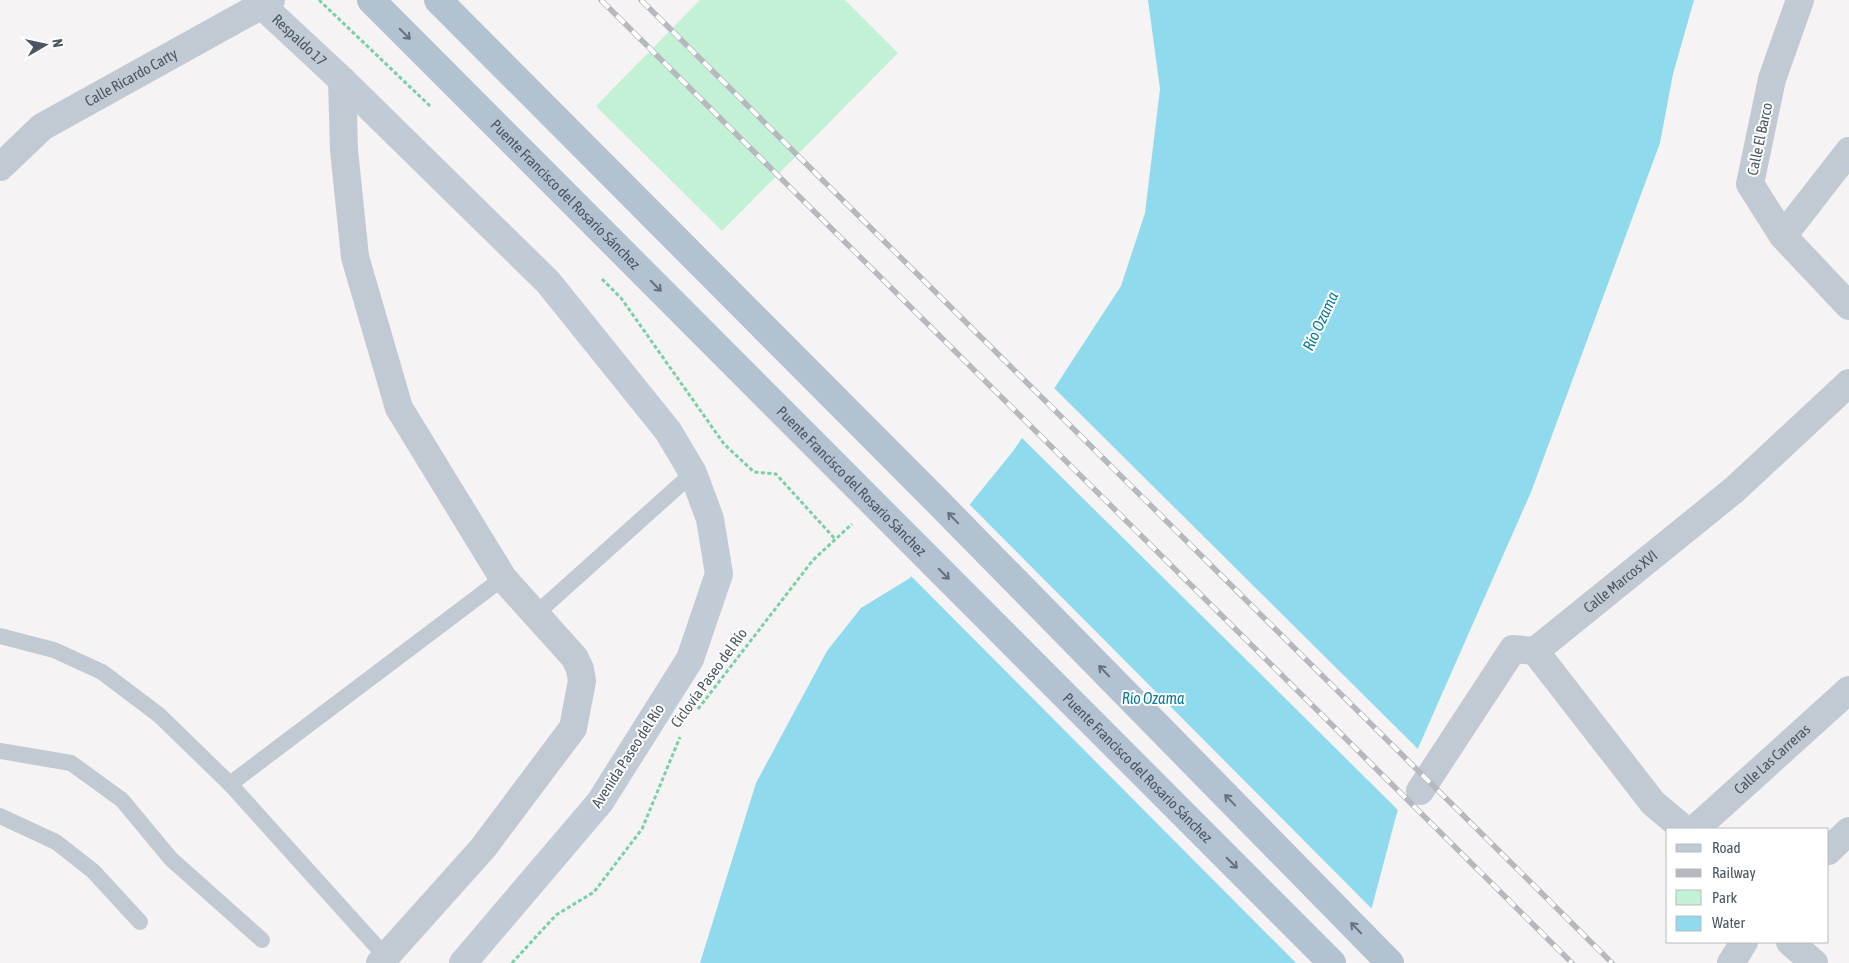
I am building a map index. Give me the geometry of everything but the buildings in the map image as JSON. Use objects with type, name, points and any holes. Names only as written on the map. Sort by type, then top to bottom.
[{"type":"main road","name":"Puente Francisco del Rosario Sánchez","points":[[371,0],[1332,963]]},
{"type":"main road","points":[[438,0],[936,500],[1390,963]]},
{"type":"street","name":"Calle El Barco","points":[[1800,0],[1772,79],[1750,184],[1783,236],[1849,306]]},
{"type":"street","name":"Respaldo 17","points":[[264,2],[548,282],[668,431],[693,473],[710,519],[718,574]]},
{"type":"street","name":"Calle Ricardo Carty","points":[[0,167],[42,127],[264,2]]},
{"type":"street","points":[[342,80],[344,150],[355,257],[399,408],[503,578],[575,658],[580,669],[582,681],[573,728],[483,848],[383,960]]},
{"type":"street","points":[[1783,236],[1849,151]]},
{"type":"street","name":"Calle Marcos XVI","points":[[1535,651],[1734,490],[1849,383]]},
{"type":"street","name":"Avenida Paseo del Río","points":[[463,963],[600,802],[690,659],[718,574]]},
{"type":"street","points":[[1420,791],[1513,648],[1535,651],[1653,803],[1683,828]]},
{"type":"street","name":"Calle Las Carreras","points":[[1696,828],[1849,690]]},
{"type":"street","points":[[1829,850],[1849,831]]},
{"type":"street","points":[[1732,963],[1743,943]]},
{"type":"street","points":[[1791,943],[1814,963]]},
{"type":"lane","points":[[536,613],[693,473]]},
{"type":"lane","points":[[230,784],[503,578]]},
{"type":"lane","points":[[0,636],[54,650],[102,672],[160,715],[230,784],[383,960]]},
{"type":"lane","points":[[0,751],[71,763],[78,768],[122,800],[171,859],[262,940]]},
{"type":"lane","points":[[0,816],[56,842],[93,872],[140,922]]},
{"type":"path","points":[[319,0],[432,109]]},
{"type":"path","points":[[600,277],[626,306],[724,444],[754,472],[776,474],[835,539]]},
{"type":"path","name":"Ciclovía Paseo del Río","points":[[694,714],[813,560],[856,519]]},
{"type":"path","name":"Ciclovía Paseo del Río","points":[[512,963],[556,915],[594,892],[642,829],[683,729]]},
{"type":"green space","points":[[700,0],[845,0],[898,53],[722,231],[596,106]]},
{"type":"water","name":"Río Ozama","points":[[1148,0],[1694,0],[1673,74],[1660,143],[1531,492],[1408,771],[1372,907],[1349,963],[700,963],[756,783],[827,651],[861,608],[910,578],[1014,450],[1121,286],[1145,213],[1160,89]]},
{"type":"pier","points":[[1052,386],[1420,751],[1411,771],[1400,812],[1020,436]]},
{"type":"pier","points":[[968,503],[1373,910],[1352,963],[1296,963],[910,575]]},
{"type":"railway","points":[[601,0],[1572,963]]},
{"type":"railway","points":[[641,0],[1612,963]]}]
